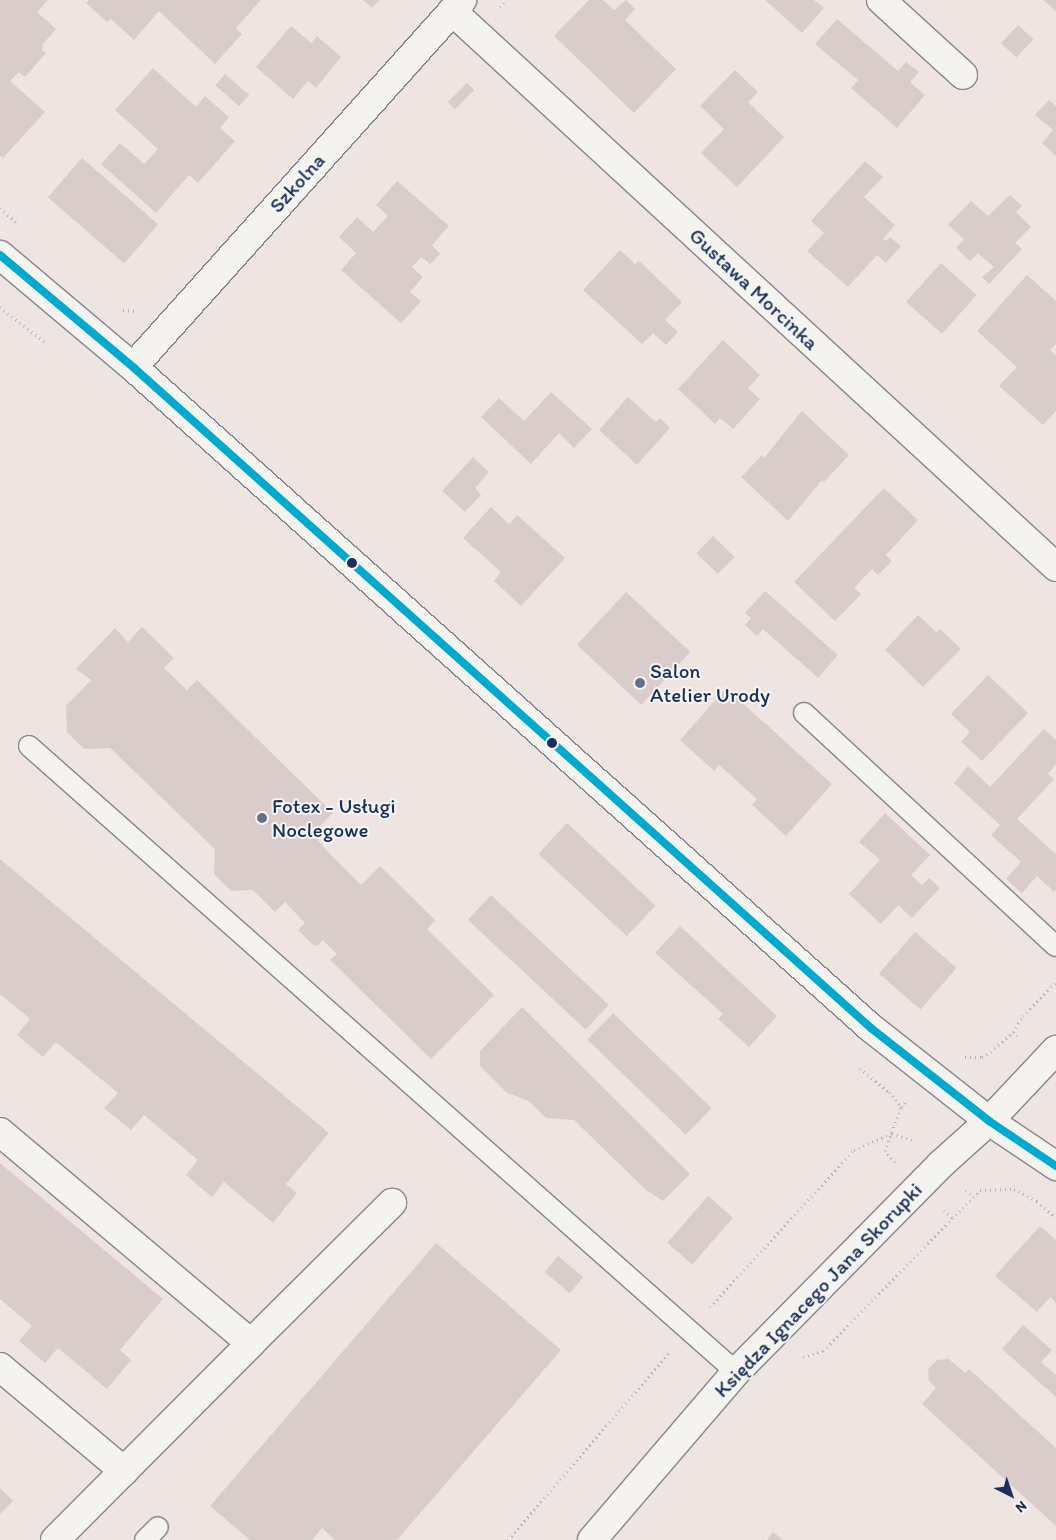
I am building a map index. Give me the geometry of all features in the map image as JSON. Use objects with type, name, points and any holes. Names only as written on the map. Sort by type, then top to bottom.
[{"type":"street","points":[[881,0],[963,75]]},
{"type":"street","name":"Szkolna","points":[[133,367],[457,6]]},
{"type":"street","name":"Gustawa Morcinka","points":[[457,6],[1056,567]]},
{"type":"street","points":[[0,255],[133,367],[871,1028],[989,1122],[1056,1166]]},
{"type":"street","name":"Księdza Ignacego Jana Skorupki","points":[[592,1540],[736,1372],[940,1165],[989,1122],[1056,1050]]},
{"type":"street","points":[[0,1132],[251,1344]]},
{"type":"street","points":[[55,1540],[392,1203]]},
{"type":"street","points":[[0,1367],[124,1471]]},
{"type":"lane","points":[[804,713],[1056,946]]},
{"type":"lane","points":[[29,746],[736,1372]]},
{"type":"path","points":[[1013,1032],[1023,1016],[1056,982]]},
{"type":"path","points":[[508,1540],[688,1331],[854,1150],[892,1133]]},
{"type":"path","points":[[800,1358],[823,1351],[980,1190],[1014,1189],[1037,1201],[1056,1218]]},
{"type":"building","points":[[0,0],[48,0],[37,12],[56,29],[43,44],[42,50],[46,53],[25,77],[19,72],[10,81],[45,112],[3,158],[0,156]]},
{"type":"building","points":[[89,0],[261,0],[236,28],[242,34],[215,64],[159,11],[134,40],[111,19],[107,22],[86,3]]},
{"type":"building","points":[[363,0],[379,0],[372,8]]},
{"type":"building","points":[[589,0],[603,0],[614,10],[626,0],[635,9],[625,20],[676,69],[634,113],[554,36]]},
{"type":"building","points":[[765,0],[814,0],[824,8],[802,33]]},
{"type":"building","points":[[1043,0],[1056,0],[1056,11]]},
{"type":"building","points":[[837,19],[898,71],[906,62],[919,72],[910,82],[925,95],[897,128],[851,88],[858,80],[815,44]]},
{"type":"building","points":[[1018,25],[1033,39],[1016,58],[1001,43]]},
{"type":"building","points":[[291,26],[311,43],[317,36],[341,57],[316,88],[308,81],[293,99],[256,67]]},
{"type":"building","points":[[153,68],[196,107],[205,96],[229,117],[220,128],[235,141],[198,183],[189,175],[156,213],[101,164],[120,143],[144,164],[158,149],[115,110]]},
{"type":"building","points":[[735,70],[758,92],[748,102],[784,137],[737,187],[701,153],[724,129],[700,106]]},
{"type":"building","points":[[225,74],[249,95],[239,106],[215,85]]},
{"type":"building","points":[[467,83],[474,90],[455,109],[448,102]]},
{"type":"building","points":[[1049,100],[1056,106],[1056,156],[1042,143],[1053,130],[1035,115]]},
{"type":"building","points":[[82,158],[158,224],[124,264],[48,197]]},
{"type":"building","points":[[865,161],[883,177],[864,197],[895,225],[883,239],[886,241],[890,237],[901,246],[886,263],[877,255],[848,287],[807,251],[824,233],[811,221]]},
{"type":"building","points":[[397,181],[449,226],[432,245],[440,254],[430,264],[421,257],[412,267],[423,277],[410,292],[421,301],[401,323],[341,270],[356,253],[339,237],[357,217],[373,232],[388,216],[376,205]]},
{"type":"building","points":[[1010,195],[1022,206],[1016,212],[1031,227],[1015,243],[1022,249],[989,284],[982,277],[994,267],[978,253],[970,261],[956,248],[964,239],[948,225],[971,201],[988,216]]},
{"type":"building","points":[[620,250],[635,264],[639,261],[682,302],[665,320],[678,332],[666,345],[653,333],[642,344],[583,290]]},
{"type":"building","points":[[941,263],[977,295],[942,334],[906,302]]},
{"type":"building","points":[[1027,275],[1056,301],[1056,344],[1050,350],[1056,355],[1056,411],[1043,425],[999,386],[1017,367],[977,331]]},
{"type":"building","points":[[723,340],[760,375],[748,388],[760,399],[733,429],[720,418],[715,424],[678,389]]},
{"type":"building","points":[[551,392],[592,429],[574,448],[559,433],[531,464],[481,417],[499,398],[524,421]]},
{"type":"building","points":[[628,397],[656,422],[660,418],[670,428],[637,465],[599,430]]},
{"type":"building","points":[[802,411],[849,455],[824,482],[822,480],[788,521],[741,477],[762,455],[764,458]]},
{"type":"building","points":[[473,457],[489,472],[475,488],[481,495],[465,512],[442,491]]},
{"type":"building","points":[[884,488],[918,520],[886,555],[892,561],[878,575],[872,569],[854,588],[861,594],[835,621],[794,582]]},
{"type":"building","points":[[491,507],[509,524],[517,515],[565,558],[521,606],[494,581],[501,572],[463,538]]},
{"type":"building","points":[[713,536],[735,557],[718,574],[696,553]]},
{"type":"building","points":[[765,591],[838,655],[818,678],[763,629],[757,636],[745,625],[751,618],[745,613]]},
{"type":"building","points":[[626,592],[690,652],[641,705],[577,645]]},
{"type":"building","points":[[918,615],[937,633],[940,629],[961,649],[923,687],[885,650]]},
{"type":"building","points":[[142,627],[174,658],[164,668],[187,690],[197,680],[333,813],[312,834],[331,855],[361,885],[380,866],[435,920],[427,929],[494,995],[431,1059],[330,960],[337,954],[323,940],[317,946],[313,945],[298,930],[305,923],[285,902],[275,912],[253,890],[231,891],[214,874],[215,849],[110,748],[84,749],[67,732],[66,706],[91,680],[76,669],[115,628],[128,642]]},
{"type":"building","points":[[988,675],[1028,713],[982,761],[961,742],[970,732],[951,714]]},
{"type":"building","points":[[726,688],[832,784],[786,836],[752,805],[757,799],[719,765],[714,771],[680,740]]},
{"type":"building","points":[[1044,729],[1056,740],[1056,764],[1048,774],[1054,779],[1017,819],[1056,854],[1056,890],[1054,892],[1037,876],[1022,893],[1006,879],[1021,862],[991,835],[1000,825],[954,783],[968,766],[990,787]]},
{"type":"building","points":[[885,813],[930,855],[911,875],[922,885],[929,878],[940,888],[912,918],[898,905],[881,924],[849,894],[880,860],[859,842]]},
{"type":"building","points":[[567,823],[655,906],[627,936],[538,854]]},
{"type":"building","points":[[0,859],[329,1133],[286,1184],[297,1193],[273,1223],[224,1182],[212,1197],[186,1175],[198,1160],[144,1115],[131,1130],[104,1108],[118,1093],[56,1042],[43,1057],[17,1035],[30,1019],[0,994]]},
{"type":"building","points":[[491,895],[609,1005],[586,1030],[468,920]]},
{"type":"building","points":[[680,926],[777,1016],[749,1047],[718,1019],[723,1014],[655,953]]},
{"type":"building","points":[[915,932],[957,968],[920,1010],[879,974]]},
{"type":"building","points":[[522,1007],[690,1174],[663,1201],[646,1190],[574,1120],[546,1118],[530,1102],[506,1092],[480,1066],[480,1051]]},
{"type":"building","points":[[613,1013],[712,1108],[686,1135],[587,1040]]},
{"type":"building","points":[[0,1163],[163,1299],[120,1350],[131,1360],[107,1389],[58,1348],[45,1363],[19,1341],[32,1326],[0,1299]]},
{"type":"building","points":[[708,1196],[733,1218],[692,1264],[667,1243]]},
{"type":"building","points":[[1040,1226],[1056,1240],[1056,1303],[1050,1297],[1037,1312],[995,1276]]},
{"type":"building","points":[[436,1243],[561,1350],[397,1540],[335,1540],[322,1528],[312,1540],[250,1540],[210,1506]]},
{"type":"building","points":[[558,1256],[583,1277],[570,1293],[545,1272]]},
{"type":"building","points":[[1023,1325],[1052,1350],[1041,1362],[1056,1375],[1056,1397],[1002,1349]]},
{"type":"building","points":[[949,1359],[965,1373],[969,1369],[1056,1448],[1056,1526],[922,1404],[936,1388],[929,1381],[928,1369],[937,1360]]},
{"type":"building","points":[[0,1488],[13,1501],[0,1514]]},
{"type":"building","points":[[773,1532],[783,1540],[767,1540]]},
{"type":"transit line","points":[[0,255],[133,367],[871,1028],[989,1121],[1056,1166]]},
{"type":"place","name":"Salon Atelier Urody","points":[[640,683]]},
{"type":"place","name":"Fotex - Usługi Noclegowe","points":[[262,818]]}]
